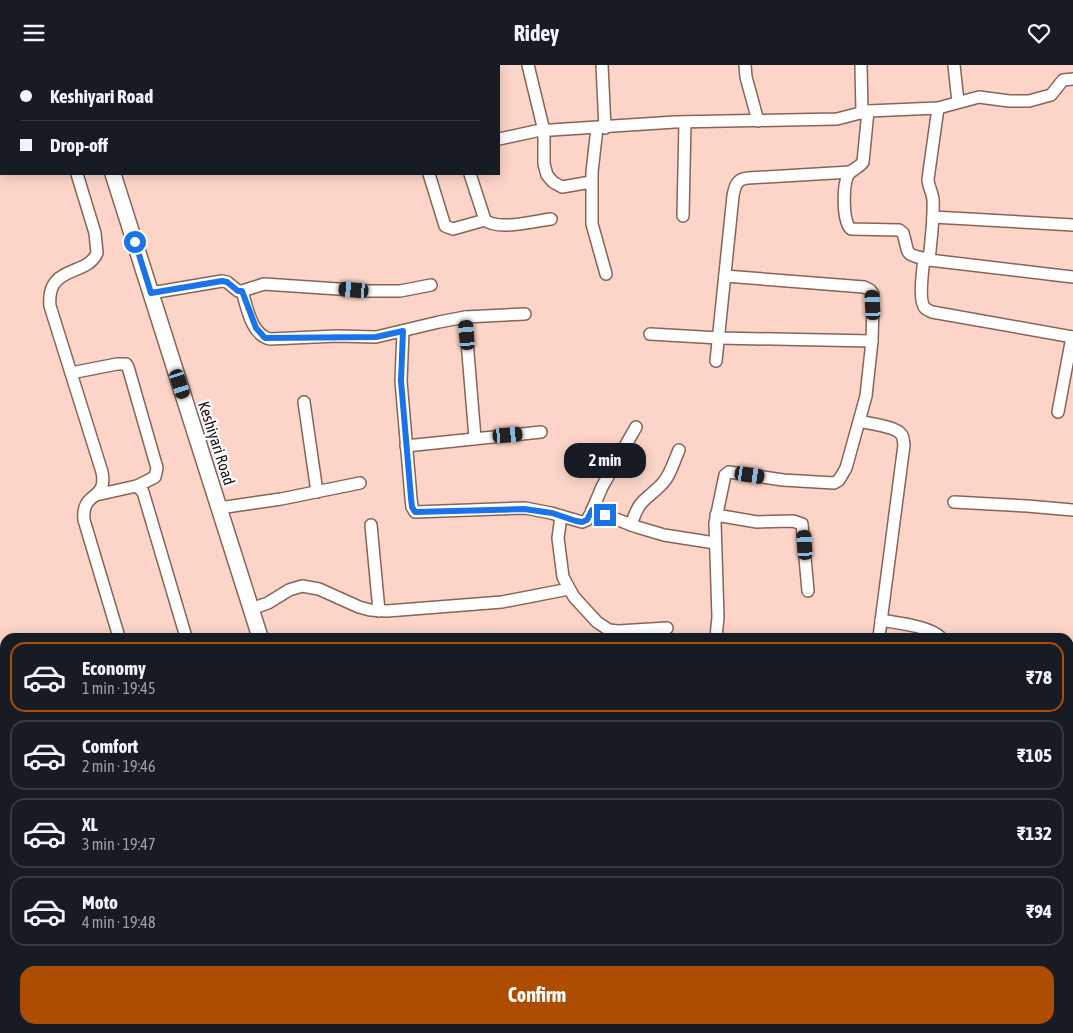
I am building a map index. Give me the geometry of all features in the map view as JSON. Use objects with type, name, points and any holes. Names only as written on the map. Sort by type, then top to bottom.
[{"type":"main road","name":"Keshiyari Road","points":[[113,175],[259,633]]},
{"type":"street","points":[[528,65],[544,131],[544,164],[548,175],[553,182],[562,187],[591,183]]},
{"type":"street","points":[[602,65],[601,128],[591,183],[592,224],[606,275]]},
{"type":"street","points":[[744,65],[758,121]]},
{"type":"street","points":[[716,361],[733,196],[737,181],[748,178],[850,172],[860,166],[863,162],[865,112],[861,65]]},
{"type":"street","points":[[954,65],[958,102]]},
{"type":"street","points":[[500,139],[544,131],[685,122],[819,120],[850,117],[865,112],[938,108],[979,97],[1008,101],[1041,99],[1051,95],[1063,80],[1073,79]]},
{"type":"street","points":[[938,108],[928,179],[933,199],[933,217],[926,259],[922,295],[923,303],[926,309],[932,312],[1073,337],[1058,412]]},
{"type":"street","points":[[684,216],[685,122]]},
{"type":"street","points":[[850,172],[846,184],[845,215],[848,226],[851,229],[899,230],[903,233],[907,253],[926,259],[1073,277]]},
{"type":"street","points":[[77,175],[95,233],[97,253],[91,262],[57,280],[49,299],[102,472],[103,486],[84,507],[84,520],[118,633]]},
{"type":"street","points":[[429,175],[445,226],[453,229],[484,220],[494,225],[551,219]]},
{"type":"street","points":[[470,175],[484,220]]},
{"type":"street","points":[[933,217],[1073,225]]},
{"type":"street","points":[[718,633],[714,543],[716,515],[724,475],[729,472],[783,480],[834,483],[839,480],[846,468],[866,396],[872,341],[873,305],[873,294],[870,289],[854,286],[725,276]]},
{"type":"street","points":[[151,293],[222,281],[227,282],[238,291],[264,285],[368,291],[400,291],[431,285]]},
{"type":"street","points":[[242,291],[256,328],[265,338],[376,337],[439,321],[465,317],[525,314]]},
{"type":"street","points":[[465,317],[475,439]]},
{"type":"street","points":[[403,331],[401,381],[411,498],[412,507],[415,512],[458,512],[512,508],[533,509],[582,522],[587,520],[602,487],[636,427]]},
{"type":"street","points":[[650,334],[719,338],[872,341]]},
{"type":"street","points":[[71,373],[126,364],[157,468],[155,477],[137,486],[96,495]]},
{"type":"street","points":[[304,402],[317,492]]},
{"type":"street","points":[[860,421],[900,432],[904,445],[879,633]]},
{"type":"street","points":[[406,446],[541,432]]},
{"type":"street","points":[[631,525],[640,502],[665,481],[679,450]]},
{"type":"street","points":[[219,508],[360,483]]},
{"type":"street","points":[[137,486],[141,488],[145,497],[185,633]]},
{"type":"street","points":[[954,502],[1073,510]]},
{"type":"street","points":[[592,510],[664,535],[714,543]]},
{"type":"street","points":[[716,515],[757,522],[793,521],[802,524],[808,591]]},
{"type":"street","points":[[561,516],[558,530],[563,577],[574,597],[597,622],[609,630],[618,631],[667,628]]},
{"type":"street","points":[[371,525],[379,611]]},
{"type":"street","points":[[251,609],[268,603],[289,590],[302,586],[319,589],[359,607],[379,611],[502,602],[569,589]]},
{"type":"street","points":[[881,620],[920,628],[932,633]]},
{"type":"route","points":[[135,242],[151,293],[213,281],[227,282],[238,291],[242,291],[249,314],[256,328],[265,338],[376,337],[403,331],[401,381],[411,498],[412,507],[415,512],[458,512],[512,508],[533,509],[582,522],[587,520],[592,510],[605,515]]}]
